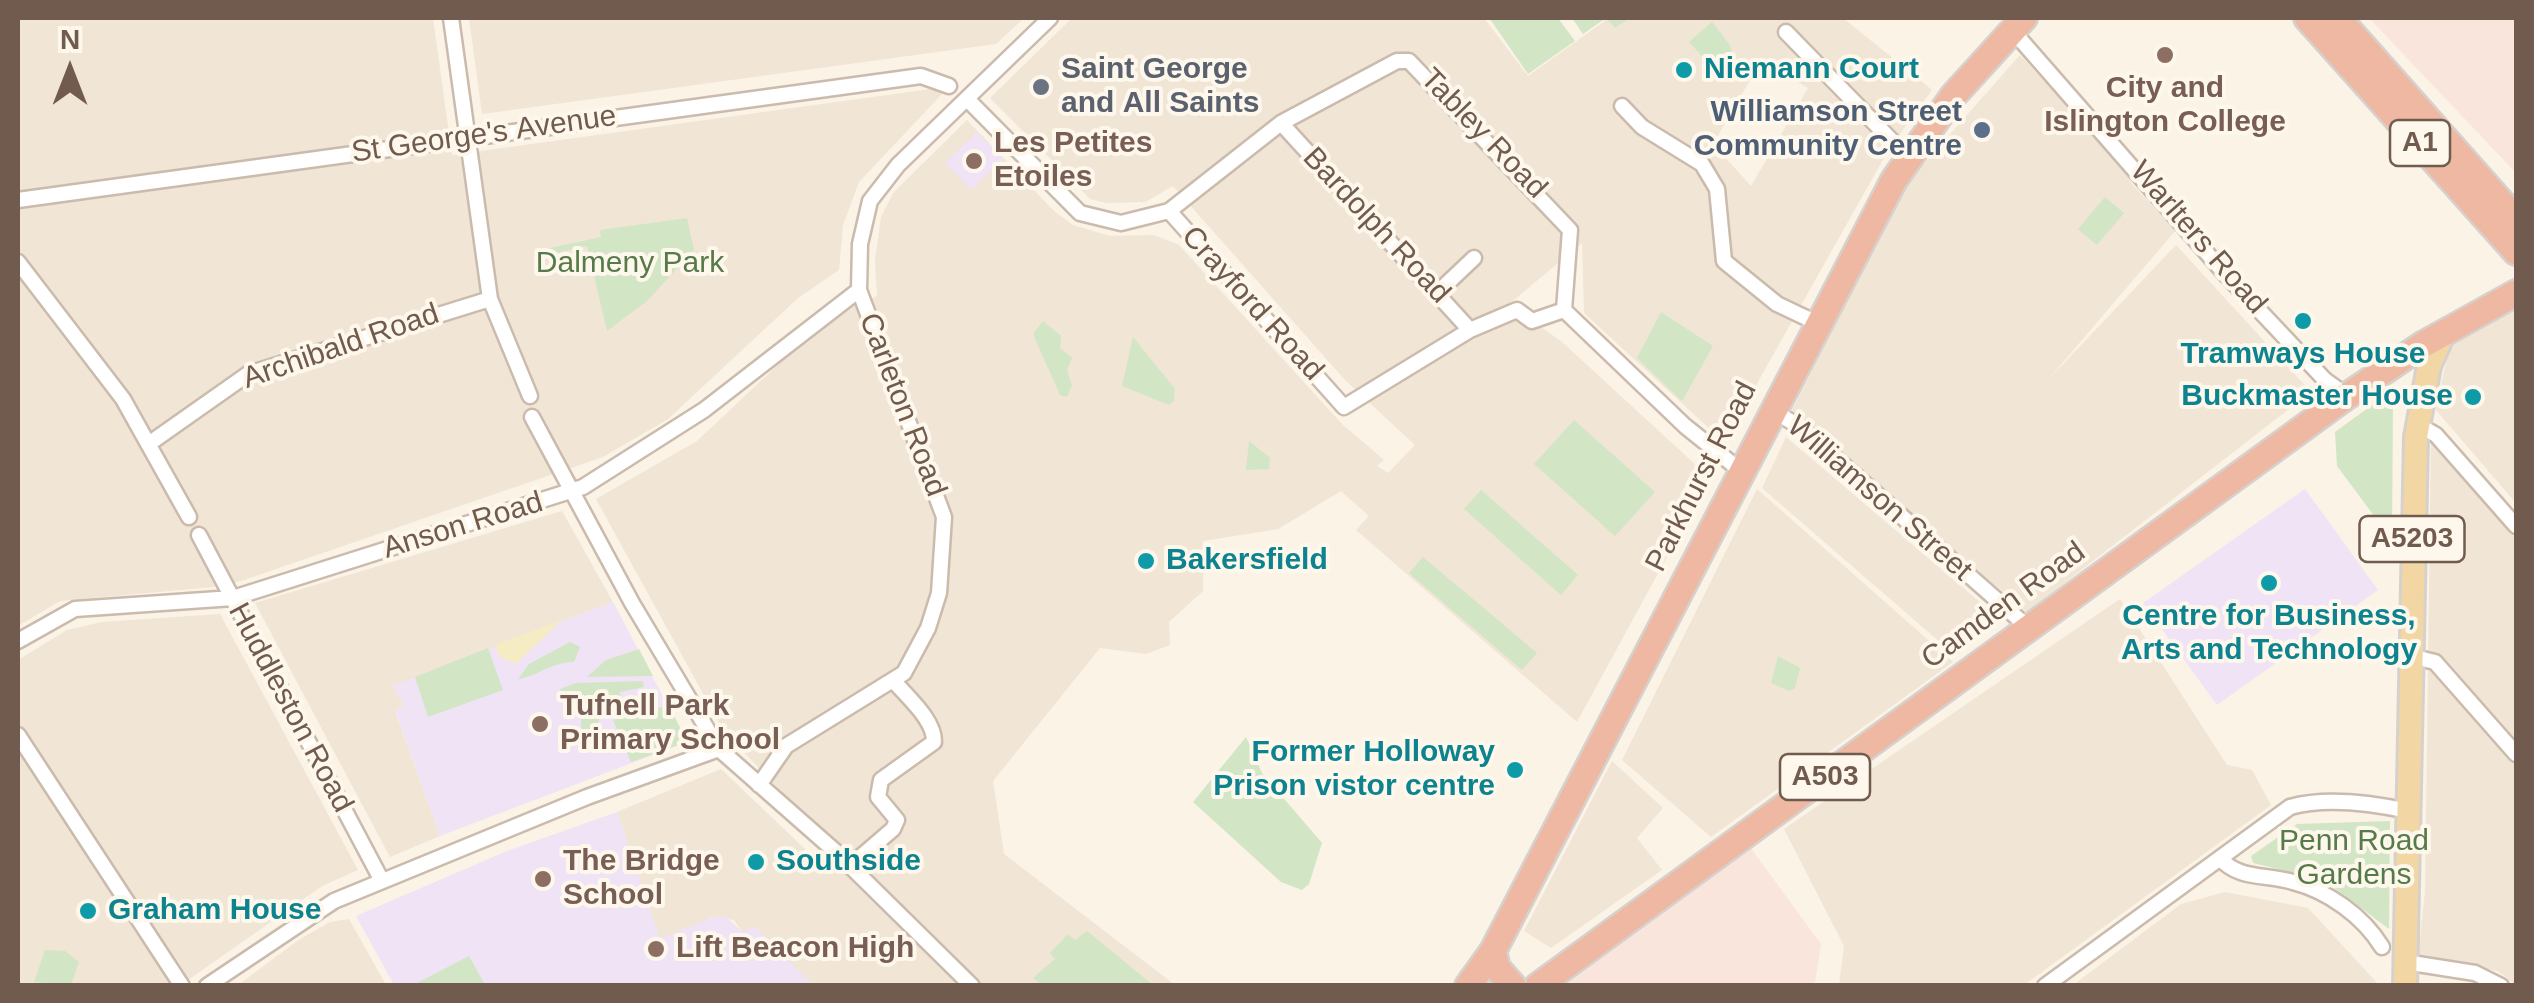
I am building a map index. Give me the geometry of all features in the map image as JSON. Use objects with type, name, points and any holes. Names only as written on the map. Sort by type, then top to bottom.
[{"type":"highway","name":"A1","points":[[2307,18],[2516,252]]},
{"type":"highway","name":"A1","points":[[2338,18],[2516,219]]},
{"type":"highway","name":"Parkhurst Road","points":[[1468,986],[1493,952],[1817,324],[1912,153],[1954,95],[2019,24]]},
{"type":"highway","name":"Camden Road","points":[[1538,986],[2347,396],[2516,293]]},
{"type":"highway","points":[[1493,952],[1496,968],[1514,986]]},
{"type":"main road","name":"A5203","points":[[2405,974],[2418,424],[2429,366],[2443,334]]},
{"type":"street","points":[[451,18],[490,298],[530,396]]},
{"type":"street","name":"Carleton Road","points":[[759,785],[786,746],[904,673],[928,628],[939,593],[944,517],[859,290],[860,244],[870,201],[898,165],[1050,18]]},
{"type":"street","name":"Warlters Road","points":[[2019,24],[2226,275],[2325,380],[2347,396]]},
{"type":"street","points":[[1786,32],[1894,143],[1912,153]]},
{"type":"street","name":"Tabley Road","points":[[1170,211],[1281,123],[1397,61],[1418,65],[1570,230],[1564,310]]},
{"type":"street","name":"St George's Avenue","points":[[18,200],[922,76],[949,86]]},
{"type":"street","name":"Crayford Road","points":[[967,98],[1080,213],[1121,223],[1170,211],[1344,407],[1470,330]]},
{"type":"street","points":[[1622,106],[1642,128],[1702,164],[1717,189],[1724,261],[1777,304],[1817,324]]},
{"type":"street","name":"Bardolph Road","points":[[1281,123],[1470,330]]},
{"type":"street","points":[[1437,293],[1474,258]]},
{"type":"street","points":[[18,262],[123,399],[189,517]]},
{"type":"street","name":"Anson Road","points":[[18,641],[74,610],[233,598],[571,491],[704,410],[859,290]]},
{"type":"street","name":"Archibald Road","points":[[150,443],[248,374],[490,298]]},
{"type":"street","points":[[1470,330],[1517,310],[1532,321],[1564,310],[1684,426],[1740,472]]},
{"type":"street","name":"Williamson Street","points":[[1772,410],[1800,427],[2030,629]]},
{"type":"street","points":[[532,417],[719,749],[850,866],[972,986]]},
{"type":"street","points":[[2418,424],[2436,434],[2516,526]]},
{"type":"street","name":"Huddleston Road","points":[[199,535],[382,881]]},
{"type":"street","points":[[2410,656],[2435,662],[2516,754]]},
{"type":"street","points":[[850,866],[894,829],[897,820],[878,797],[881,780],[934,742],[934,733],[925,719],[893,680]]},
{"type":"street","points":[[18,735],[182,986]]},
{"type":"street","points":[[207,986],[314,911],[719,749]]},
{"type":"street","points":[[2045,986],[2296,806],[2371,804],[2408,811]]},
{"type":"street","points":[[2220,858],[2235,872],[2316,890],[2337,902],[2374,934],[2382,947]]},
{"type":"street","points":[[2405,974],[2475,973],[2501,986]]},
{"type":"shaded area","points":[[18,18],[433,18],[452,155],[938,88],[942,94],[859,182],[843,225],[839,270],[798,298],[668,419],[603,457],[241,581],[60,601],[18,626]]},
{"type":"shaded area","points":[[469,18],[1024,18],[996,44],[482,114]]},
{"type":"shaded area","points":[[1072,18],[1484,18],[1528,76],[1609,18],[1843,18],[1932,90],[1889,149],[1724,442],[1584,313],[1582,243],[1509,304],[1562,342],[1710,478],[1577,722],[1356,530],[1369,516],[1341,491],[1278,529],[1203,541],[1203,591],[1169,622],[1170,645],[1146,654],[1100,648],[993,781],[1004,854],[1175,985],[813,985],[743,933],[734,920],[713,917],[660,940],[617,812],[721,769],[827,870],[850,865],[723,730],[596,499],[697,441],[815,330],[834,315],[877,296],[875,260],[881,217],[893,193],[967,120],[1054,211],[1073,225],[1110,236],[1154,235],[1179,245],[1342,424],[1384,460],[1377,466],[1388,473],[1415,445],[1345,380],[1173,186],[1145,202],[1107,203],[1090,199],[990,98]],"holes":[[[1761,61],[1808,88],[1751,186],[1713,144]]]},
{"type":"shaded area","points":[[2369,18],[2516,18],[2516,173]]},
{"type":"shaded area","points":[[2020,55],[2127,171],[2132,184],[2175,231],[2047,381],[2176,245],[2311,392],[2027,612],[1791,412],[1906,184]]},
{"type":"shaded area","name":"Les Petites Etoiles","points":[[977,132],[1004,159],[971,190],[945,163]]},
{"type":"shaded area","points":[[2516,309],[2516,503],[2435,409],[2450,346]]},
{"type":"shaded area","points":[[1786,437],[2002,621],[1956,656],[1762,488]]},
{"type":"shaded area","points":[[2431,443],[2516,539],[2516,985],[2498,971],[2418,956],[2425,892]]},
{"type":"shaded area","points":[[1757,489],[1953,662],[1711,837],[1622,760]]},
{"type":"shaded area","name":"Centre for Business, Arts and Technology","points":[[2305,489],[2378,590],[2217,705],[2143,603]]},
{"type":"shaded area","points":[[562,511],[613,602],[393,686],[404,705],[395,711],[440,836],[390,857],[255,603]]},
{"type":"shaded area","points":[[2120,599],[2227,765],[2252,770],[2271,805],[2024,985],[1839,985],[1844,946],[1784,829]]},
{"type":"shaded area","name":"Tufnell Park Primary School","points":[[613,602],[687,742],[440,836],[395,710],[404,705],[392,686]]},
{"type":"shaded area","points":[[220,614],[358,870],[322,886],[181,985],[18,986],[18,660],[67,630],[102,622]]},
{"type":"shaded area","points":[[1612,761],[1663,808],[1637,838],[1662,870],[1551,948],[1524,931]]},
{"type":"shaded area","points":[[617,812],[660,939],[713,917],[726,917],[743,932],[754,926],[813,985],[394,985],[356,916],[507,851]]},
{"type":"shaded area","points":[[1750,847],[1821,944],[1815,982],[1564,986]]},
{"type":"shaded area","points":[[2225,892],[2308,908],[2379,985],[2073,985],[2181,904]]},
{"type":"shaded area","points":[[349,919],[386,985],[238,985],[297,941],[330,922]]},
{"type":"green space","points":[[1558,18],[1575,41],[1528,74],[1490,19]]},
{"type":"green space","points":[[1572,18],[1606,18],[1583,34]]},
{"type":"green space","points":[[1606,18],[1630,18],[1615,28]]},
{"type":"green space","points":[[1712,22],[1730,45],[1735,65],[1713,68],[1689,42]]},
{"type":"green space","points":[[2105,197],[2124,213],[2097,245],[2078,229]]},
{"type":"green space","name":"Dalmeny Park","points":[[687,218],[694,250],[647,301],[607,331],[587,246],[547,255],[545,249],[601,237],[600,230]]},
{"type":"green space","points":[[1661,312],[1713,346],[1682,401],[1637,358]]},
{"type":"green space","points":[[1043,321],[1061,336],[1060,348],[1072,358],[1067,370],[1072,385],[1067,397],[1060,395],[1033,334]]},
{"type":"green space","points":[[1133,337],[1175,389],[1174,401],[1169,405],[1122,386]]},
{"type":"green space","points":[[2383,397],[2393,401],[2392,540],[2337,466],[2335,432]]},
{"type":"green space","points":[[1574,420],[1655,492],[1615,536],[1534,464]]},
{"type":"green space","points":[[1249,441],[1270,458],[1269,469],[1246,470]]},
{"type":"green space","points":[[1481,490],[1578,575],[1561,595],[1464,509]]},
{"type":"green space","points":[[1423,557],[1537,653],[1522,670],[1409,573]]},
{"type":"green space","points":[[570,642],[580,647],[574,662],[518,679],[529,664]]},
{"type":"green space","points":[[488,648],[503,690],[428,717],[415,677]]},
{"type":"green space","points":[[639,649],[653,676],[587,677],[606,660]]},
{"type":"green space","points":[[1778,656],[1800,668],[1795,688],[1789,691],[1771,683]]},
{"type":"green space","points":[[643,681],[644,687],[620,692],[621,698],[603,706],[593,740],[581,735],[581,717],[565,705],[560,689],[576,683]]},
{"type":"green space","points":[[669,705],[687,742],[631,762],[613,720]]},
{"type":"green space","points":[[1246,737],[1262,773],[1322,843],[1309,884],[1302,890],[1281,882],[1193,802]]},
{"type":"green space","name":"Penn Road Gardens","points":[[2390,821],[2389,929],[2324,880],[2253,863],[2251,856],[2297,824]]},
{"type":"green space","points":[[1087,931],[1153,985],[1041,985],[1033,978],[1055,959],[1050,953],[1068,934],[1075,940]]},
{"type":"green space","points":[[45,950],[65,951],[79,962],[71,985],[34,982]]},
{"type":"green space","points":[[469,956],[485,985],[413,985]]},
{"type":"sand","points":[[562,620],[516,664],[500,657],[495,645]]},
{"type":"place","name":"City and Islington College","points":[[2165,55]]},
{"type":"place","name":"Niemann Court","points":[[1684,70]]},
{"type":"place","name":"Saint George and All Saints","points":[[1041,87]]},
{"type":"place","name":"Williamson Street Community Centre","points":[[1982,130]]},
{"type":"place","name":"Les Petites Etoiles","points":[[974,161]]},
{"type":"place","name":"Tramways House","points":[[2303,321]]},
{"type":"place","name":"Buckmaster House","points":[[2473,397]]},
{"type":"place","name":"Bakersfield","points":[[1146,561]]},
{"type":"place","name":"Centre for Business, Arts and Technology","points":[[2269,583]]},
{"type":"place","name":"Tufnell Park Primary School","points":[[540,724]]},
{"type":"place","name":"Former Holloway Prison vistor centre","points":[[1515,770]]},
{"type":"place","name":"Southside","points":[[756,862]]},
{"type":"place","name":"The Bridge School","points":[[543,879]]},
{"type":"place","name":"Graham House","points":[[88,911]]},
{"type":"place","name":"Lift Beacon High","points":[[656,949]]}]
